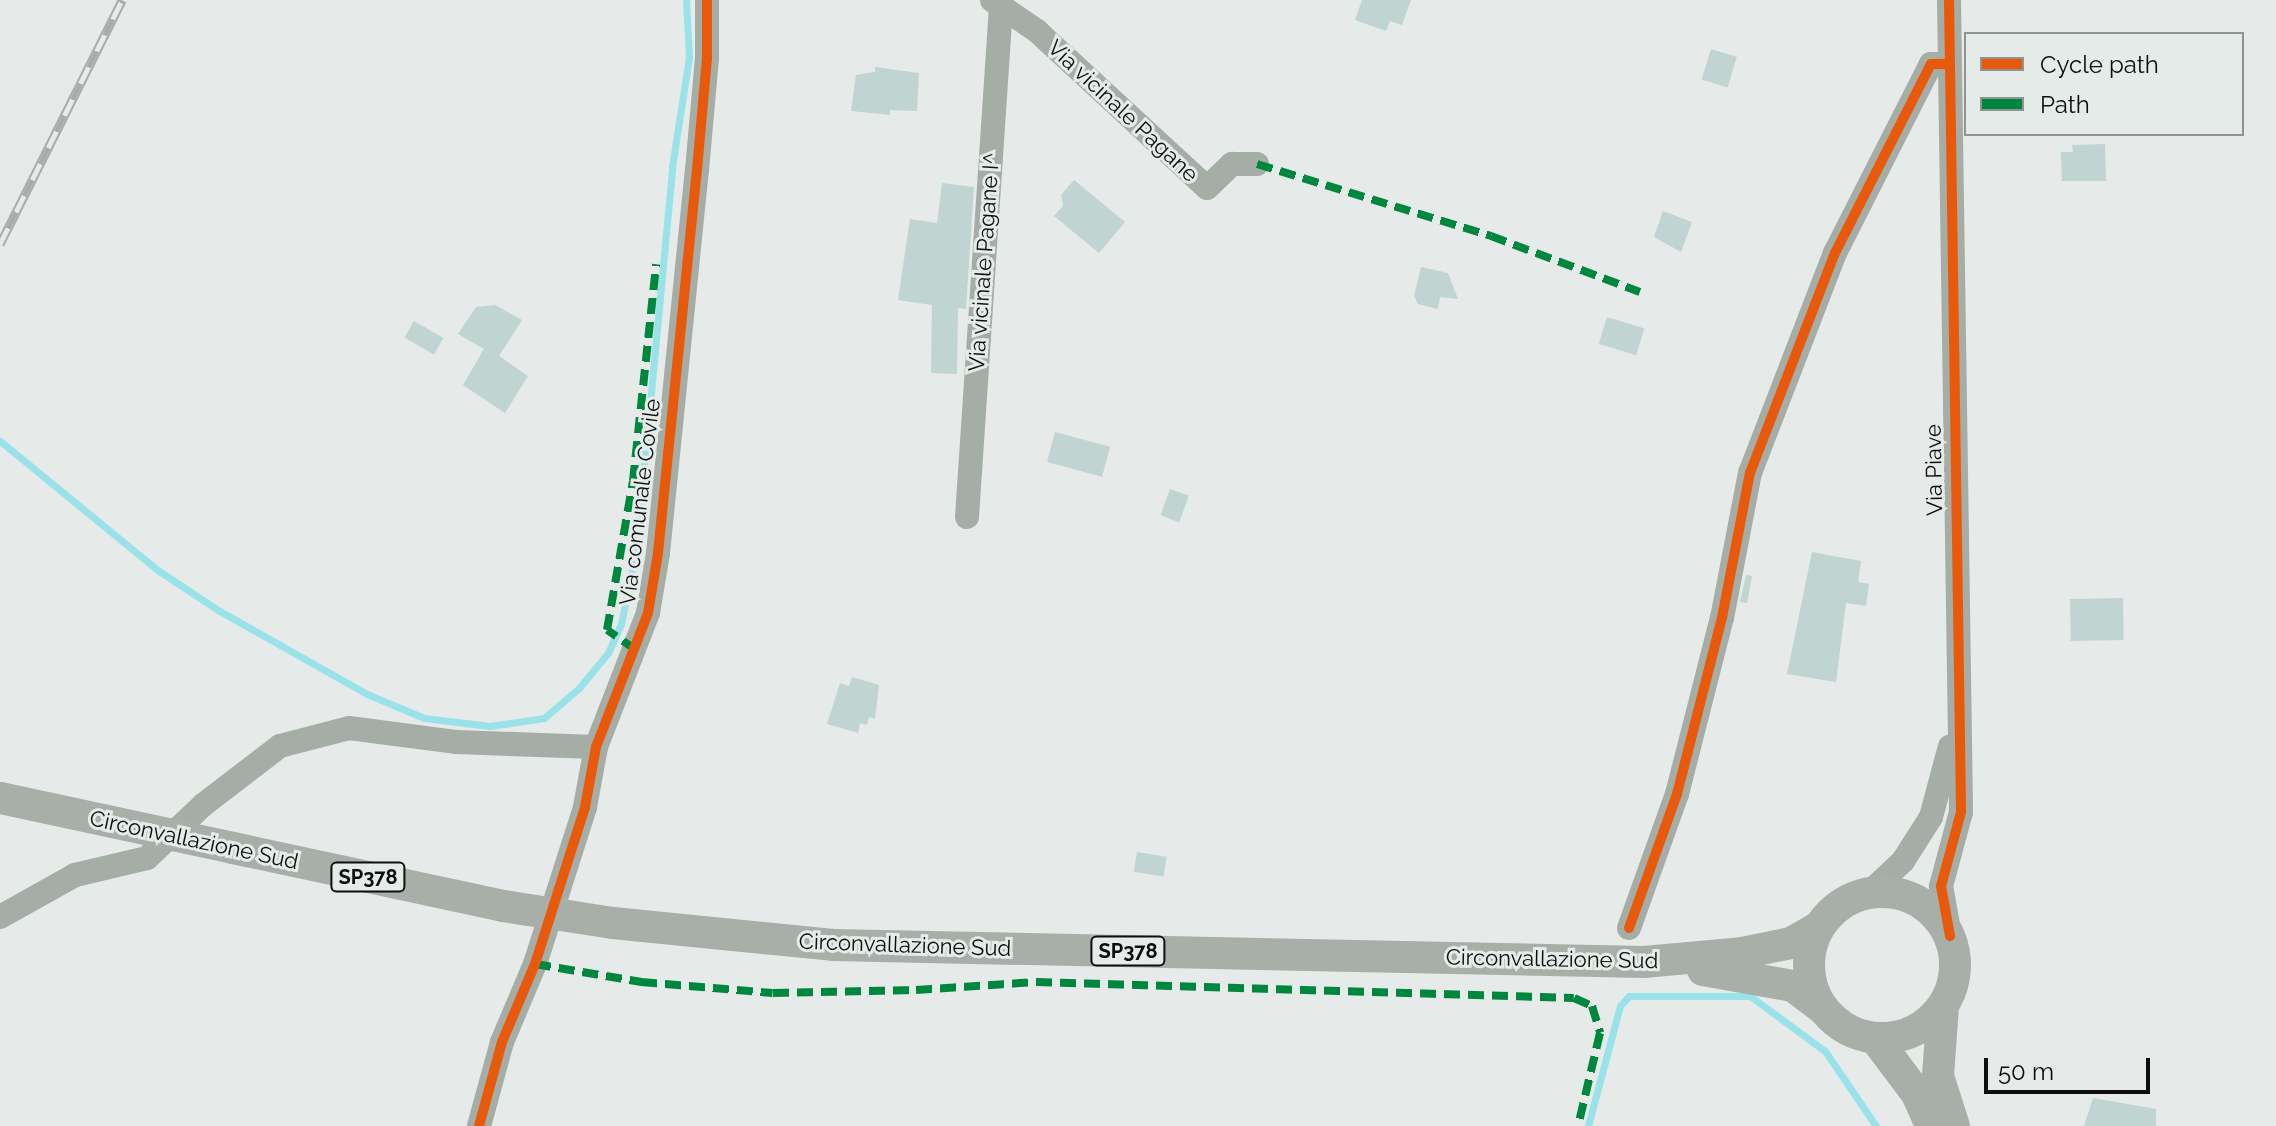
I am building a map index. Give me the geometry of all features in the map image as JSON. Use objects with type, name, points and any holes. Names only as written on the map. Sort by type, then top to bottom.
[{"type":"main road","name":"Circonvallazione Sud","points":[[0,798],[503,906],[613,923],[833,945],[1644,962],[1742,953],[1791,943],[1817,928],[1840,904],[1871,891]]},
{"type":"main road","points":[[1871,891],[1896,892],[1918,900],[1937,915],[1950,936],[1955,957],[1955,979],[1943,1006],[1938,1076],[1954,1126]]},
{"type":"main road","points":[[1817,928],[1810,948],[1808,970],[1813,991],[1824,1010]]},
{"type":"main road","name":"SP378","points":[[1644,962],[1748,976],[1793,986],[1838,1024],[1875,1038]]},
{"type":"main road","points":[[1931,1126],[1917,1094],[1875,1038],[1914,1031],[1943,1006]]},
{"type":"street","name":"Via comunale Covile","points":[[479,1126],[502,1042],[535,964],[580,821],[596,747],[648,613],[658,553],[703,107],[707,0]]},
{"type":"street","name":"Via Piave","points":[[1949,0],[1957,720],[1961,812],[1941,886],[1950,936]]},
{"type":"street","name":"Via vicinale Pagane","points":[[996,3],[1037,31],[1207,188],[1232,164],[1257,164]]},
{"type":"street","name":"Via vicinale Pagane I^","points":[[967,517],[996,3]]},
{"type":"street","points":[[1629,928],[1677,794],[1722,618],[1750,473],[1835,253],[1931,64],[1948,64]]},
{"type":"street","name":"Via Piave","points":[[1871,891],[1903,861],[1931,817],[1957,720]]},
{"type":"street","points":[[0,917],[75,875],[147,858],[203,805],[280,746],[349,728],[457,742],[596,747]]},
{"type":"building","points":[[1362,0],[1411,0],[1402,25],[1390,21],[1386,31],[1355,20]]},
{"type":"building","points":[[1711,49],[1737,57],[1727,87],[1702,80]]},
{"type":"building","points":[[875,67],[919,73],[917,111],[890,110],[890,115],[851,111],[856,75],[875,72]]},
{"type":"building","points":[[2105,144],[2106,181],[2062,181],[2061,152],[2073,152],[2072,145]]},
{"type":"building","points":[[1074,180],[1125,222],[1099,253],[1054,216],[1063,206],[1061,195]]},
{"type":"building","points":[[942,183],[974,187],[966,309],[958,308],[957,374],[931,373],[932,305],[898,300],[910,219],[937,223]]},
{"type":"building","points":[[1663,211],[1692,222],[1681,252],[1654,237]]},
{"type":"building","points":[[1421,267],[1448,273],[1458,299],[1440,297],[1438,309],[1418,304],[1414,296]]},
{"type":"building","points":[[495,305],[522,320],[499,356],[528,376],[505,413],[463,385],[484,349],[458,334],[476,307]]},
{"type":"building","points":[[1607,317],[1644,328],[1636,355],[1599,344]]},
{"type":"building","points":[[414,321],[443,338],[434,354],[404,337]]},
{"type":"building","points":[[1055,432],[1110,447],[1102,477],[1047,462]]},
{"type":"building","points":[[1170,489],[1189,496],[1179,522],[1160,515]]},
{"type":"building","points":[[1812,552],[1861,561],[1858,582],[1869,584],[1866,606],[1846,603],[1836,682],[1787,674]]},
{"type":"building","points":[[1746,575],[1752,576],[1747,603],[1740,602]]},
{"type":"building","points":[[2123,598],[2124,640],[2071,641],[2070,599]]},
{"type":"building","points":[[852,677],[879,685],[875,719],[869,717],[867,725],[860,723],[858,733],[827,724],[840,683],[849,686]]},
{"type":"building","points":[[1137,852],[1167,857],[1164,876],[1134,872]]},
{"type":"building","points":[[2093,1098],[2156,1109],[2156,1126],[2084,1126]]},
{"type":"waterway","points":[[0,441],[159,571],[218,610],[367,694],[424,718],[490,726],[544,718],[579,688],[608,653],[621,624],[636,551],[672,167],[689,57],[686,0]]},
{"type":"waterway","points":[[1588,1126],[1620,1006],[1629,996],[1750,996],[1825,1051],[1876,1126]]},
{"type":"railway","points":[[0,244],[122,0]]},
{"type":"marked path","points":[[1257,164],[1491,236],[1640,292]]},
{"type":"marked path","points":[[636,650],[607,630],[633,481],[656,264]]},
{"type":"marked path","points":[[535,964],[641,982],[773,993],[916,990],[1036,982],[1574,998],[1592,1006],[1600,1033],[1578,1126]]},
{"type":"cycle path","points":[[479,1126],[502,1042],[535,964],[585,807],[596,747],[648,613],[658,553],[697,170],[707,59],[707,0]]},
{"type":"cycle path","points":[[1949,0],[1961,812],[1941,886],[1950,936]]},
{"type":"cycle path","points":[[1629,928],[1677,794],[1722,618],[1750,473],[1835,253],[1931,64],[1948,64]]}]
